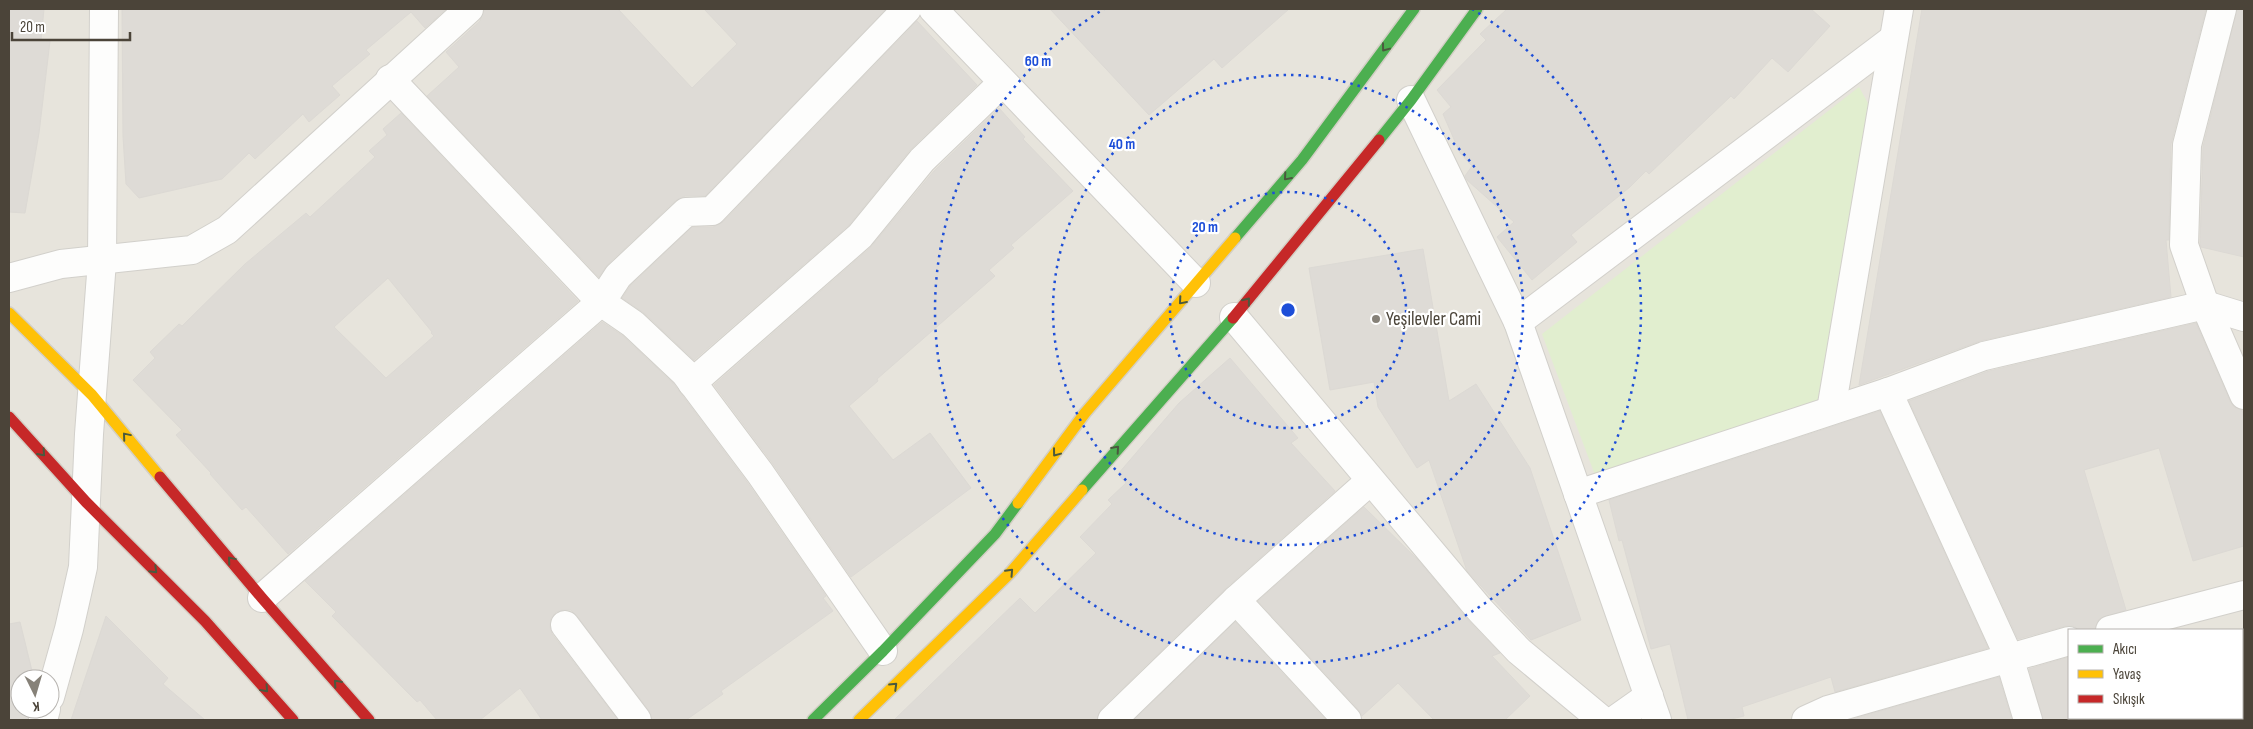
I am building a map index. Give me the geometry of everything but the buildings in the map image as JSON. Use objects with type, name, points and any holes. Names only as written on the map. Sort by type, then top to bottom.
[{"type":"main road","points":[[812,720],[883,651],[995,534],[1086,413],[1302,160],[1414,9]]},
{"type":"main road","points":[[859,720],[1010,573],[1234,317],[1412,100],[1477,9]]},
{"type":"main road","points":[[9,313],[92,395],[262,598],[369,720]]},
{"type":"main road","points":[[9,417],[86,502],[205,621],[293,720]]},
{"type":"street","points":[[58,669],[83,567],[92,395],[102,261],[104,9]]},
{"type":"street","points":[[9,278],[61,264],[192,250],[227,230],[469,9]]},
{"type":"street","points":[[262,598],[601,302],[618,276],[686,212],[712,210],[907,9]]},
{"type":"street","points":[[932,9],[1196,283]]},
{"type":"street","points":[[1831,410],[1892,40],[1899,9]]},
{"type":"street","points":[[2222,9],[2187,145],[2184,246],[2205,305],[2244,394]]},
{"type":"street","points":[[1518,322],[1892,40]]},
{"type":"street","points":[[390,80],[601,302],[633,324],[685,373],[760,473],[883,651]]},
{"type":"street","points":[[692,383],[860,236],[922,160],[1002,83]]},
{"type":"street","points":[[1412,100],[1518,322],[1653,708],[1615,720]]},
{"type":"street","points":[[1578,494],[1888,392],[1984,356],[2205,305],[2244,317]]},
{"type":"street","points":[[1234,317],[1480,610],[1518,651],[1602,720]]},
{"type":"street","points":[[1888,392],[2009,657],[2028,720]]},
{"type":"street","points":[[1127,715],[1236,600],[1370,481]]},
{"type":"street","points":[[2114,629],[2244,595]]},
{"type":"street","points":[[1236,600],[1347,720]]},
{"type":"street","points":[[565,625],[636,720]]},
{"type":"street","points":[[1822,717],[2009,657],[2068,641]]},
{"type":"shaded area","points":[[9,9],[2244,9],[2244,720],[9,720]]},
{"type":"green space","points":[[1859,87],[1869,105],[1819,410],[1598,483],[1542,334]]},
{"type":"traffic: fast","points":[[1235,238],[1302,160],[1414,9]]},
{"type":"traffic: fast","points":[[1379,140],[1411,100],[1477,9]]},
{"type":"traffic: fast","points":[[1082,490],[1233,318]]},
{"type":"traffic: fast","points":[[813,720],[883,651],[995,534],[1018,503]]},
{"type":"traffic: slow","points":[[1018,503],[1085,413],[1235,238]]},
{"type":"traffic: slow","points":[[9,313],[92,395],[160,477]]},
{"type":"traffic: slow","points":[[859,720],[1010,573],[1082,490]]},
{"type":"traffic: jam","points":[[1233,318],[1379,140]]},
{"type":"traffic: jam","points":[[9,417],[86,502],[205,621],[293,720]]},
{"type":"traffic: jam","points":[[160,477],[262,598],[369,720]]},
{"type":"place","name":"Yeşilevler Cami","points":[[1376,319]]}]
